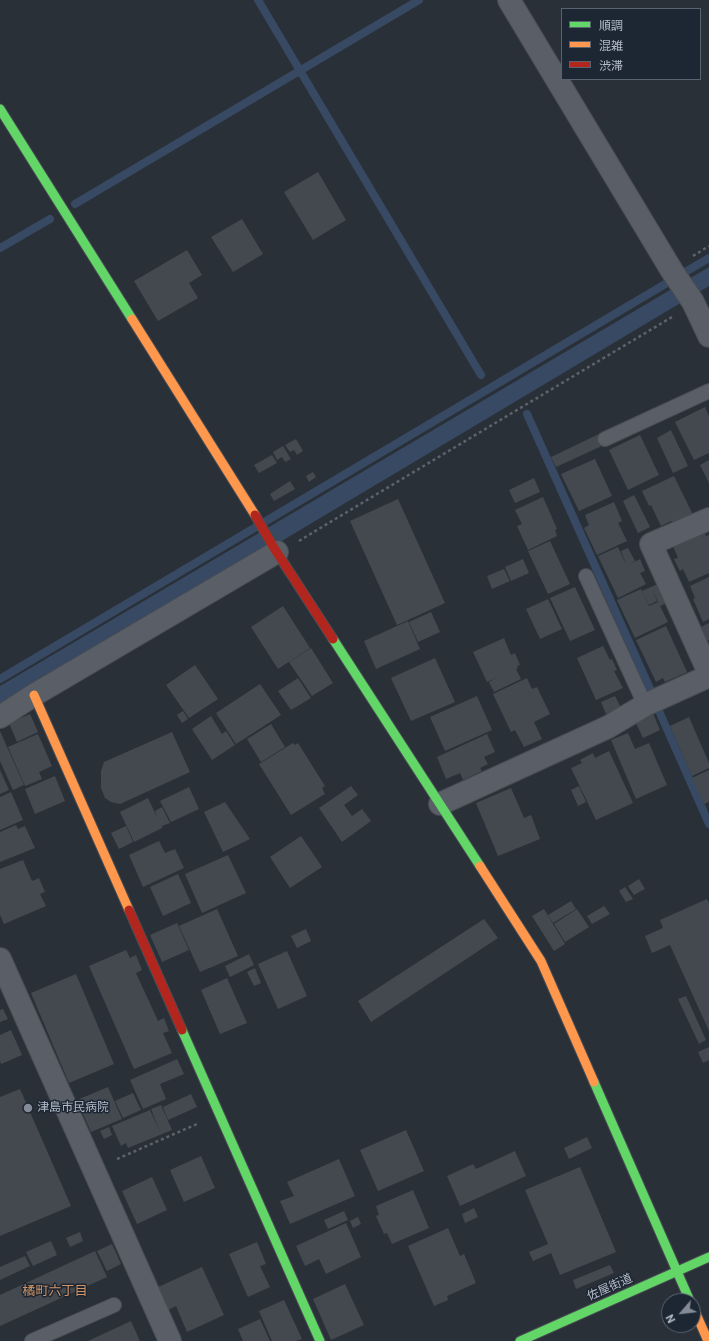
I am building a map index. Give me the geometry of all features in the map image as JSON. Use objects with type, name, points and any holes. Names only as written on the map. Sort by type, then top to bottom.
[{"type":"street","points":[[509,0],[672,271],[694,303],[709,336]]},
{"type":"street","points":[[0,110],[258,519],[277,552],[540,961],[687,1293]]},
{"type":"street","points":[[709,519],[651,544],[709,673]]},
{"type":"street","points":[[0,717],[34,695],[277,552]]},
{"type":"street","points":[[440,804],[608,727],[645,705],[709,676]]},
{"type":"street","points":[[34,695],[320,1341]]},
{"type":"street","points":[[0,959],[170,1341]]},
{"type":"street","name":"佐屋街道","points":[[520,1341],[709,1257]]},
{"type":"street","points":[[701,1325],[708,1341]]},
{"type":"lane","points":[[605,439],[709,391]]},
{"type":"lane","points":[[586,576],[645,705]]},
{"type":"lane","points":[[32,1341],[114,1305]]},
{"type":"path","points":[[277,552],[317,530],[694,303]]},
{"type":"path","points":[[94,1170],[219,1114]]},
{"type":"water","points":[[709,267],[709,286],[280,542],[0,706],[0,686]]},
{"type":"building","points":[[318,172],[346,220],[313,240],[284,192]]},
{"type":"building","points":[[242,219],[263,254],[233,272],[211,237]]},
{"type":"building","points":[[187,250],[202,275],[189,283],[198,298],[158,321],[134,281]]},
{"type":"building","points":[[705,407],[709,416],[709,453],[694,460],[675,422]]},
{"type":"building","points":[[671,430],[688,466],[673,473],[657,438]]},
{"type":"building","points":[[599,434],[604,445],[556,467],[551,457]]},
{"type":"building","points":[[640,435],[659,475],[628,490],[609,450]]},
{"type":"building","points":[[296,439],[303,451],[297,455],[294,450],[290,452],[285,445]]},
{"type":"building","points":[[283,446],[291,459],[285,462],[282,457],[277,460],[273,452]]},
{"type":"building","points":[[272,455],[277,463],[259,473],[254,465]]},
{"type":"building","points":[[595,459],[612,496],[579,511],[561,474]]},
{"type":"building","points":[[709,460],[709,483],[700,465]]},
{"type":"building","points":[[313,472],[316,477],[309,482],[306,476]]},
{"type":"building","points":[[674,476],[693,515],[673,524],[671,521],[661,526],[651,505],[649,506],[642,491]]},
{"type":"building","points":[[534,478],[540,492],[515,503],[509,490]]},
{"type":"building","points":[[290,481],[295,489],[274,501],[270,494]]},
{"type":"building","points":[[634,495],[650,527],[638,533],[623,501]]},
{"type":"building","points":[[543,497],[557,529],[555,530],[557,536],[528,550],[517,526],[522,524],[515,510]]},
{"type":"building","points":[[398,499],[445,603],[397,625],[350,521]]},
{"type":"building","points":[[614,502],[622,521],[618,523],[627,541],[597,555],[584,528],[589,525],[585,515]]},
{"type":"building","points":[[704,531],[706,536],[709,535],[709,573],[689,582],[683,569],[680,571],[674,559],[678,558],[673,546]]},
{"type":"building","points":[[550,541],[570,584],[548,594],[528,551]]},
{"type":"building","points":[[618,547],[627,566],[621,551],[628,548],[635,561],[630,564],[640,559],[645,571],[640,573],[646,584],[618,598],[598,556]]},
{"type":"building","points":[[523,559],[529,573],[511,581],[505,567]]},
{"type":"building","points":[[504,569],[510,581],[492,589],[487,576]]},
{"type":"building","points":[[709,577],[709,619],[703,622],[693,599],[695,598],[690,586]]},
{"type":"building","points":[[658,584],[667,603],[660,606],[652,589],[657,601],[649,605],[642,591]]},
{"type":"building","points":[[575,587],[595,630],[570,641],[550,598]]},
{"type":"building","points":[[641,589],[649,606],[658,602],[668,622],[635,638],[617,600]]},
{"type":"building","points":[[548,599],[562,629],[540,639],[526,609]]},
{"type":"building","points":[[283,606],[310,648],[278,669],[251,627]]},
{"type":"building","points":[[431,612],[440,632],[418,642],[409,622]]},
{"type":"building","points":[[408,621],[420,649],[376,669],[364,641]]},
{"type":"building","points":[[709,623],[709,640],[707,641],[701,627]]},
{"type":"building","points":[[666,626],[687,672],[665,682],[663,678],[656,682],[636,640]]},
{"type":"building","points":[[504,638],[511,655],[515,653],[520,665],[517,666],[518,668],[516,669],[521,679],[494,692],[489,682],[496,678],[487,682],[473,652]]},
{"type":"building","points":[[603,646],[610,660],[612,659],[617,670],[614,671],[623,688],[596,700],[577,658]]},
{"type":"building","points":[[311,648],[333,683],[312,696],[289,662]]},
{"type":"building","points":[[435,658],[455,702],[411,721],[391,678]]},
{"type":"building","points":[[195,665],[218,699],[189,718],[166,685]]},
{"type":"building","points":[[298,678],[311,698],[291,710],[278,691]]},
{"type":"building","points":[[527,678],[532,689],[537,687],[550,714],[534,722],[542,739],[524,747],[515,730],[511,732],[493,694]]},
{"type":"building","points":[[260,684],[281,715],[236,744],[216,713]]},
{"type":"building","points":[[477,696],[492,730],[445,751],[430,717]]},
{"type":"building","points":[[615,696],[621,708],[606,714],[601,702]]},
{"type":"building","points":[[183,711],[188,719],[182,723],[177,715]]},
{"type":"building","points":[[653,713],[660,730],[643,738],[635,721]]},
{"type":"building","points":[[30,714],[38,732],[17,742],[9,723]]},
{"type":"building","points":[[211,716],[222,734],[226,731],[235,745],[212,760],[192,729]]},
{"type":"building","points":[[689,717],[709,763],[709,768],[692,776],[670,726]]},
{"type":"building","points":[[271,724],[285,747],[261,762],[247,739]]},
{"type":"building","points":[[0,731],[24,785],[13,790],[0,761]]},
{"type":"building","points":[[172,732],[190,772],[120,804],[111,802],[105,798],[101,788],[101,771],[104,762]]},
{"type":"building","points":[[628,733],[635,749],[649,743],[667,785],[636,799],[611,740]]},
{"type":"building","points":[[38,734],[52,766],[39,772],[42,779],[25,786],[8,747]]},
{"type":"building","points":[[487,734],[495,752],[484,757],[488,764],[480,768],[482,771],[463,780],[460,773],[446,779],[437,757]]},
{"type":"building","points":[[293,743],[295,745],[298,743],[325,786],[322,788],[325,794],[291,815],[259,764]]},
{"type":"building","points":[[609,751],[633,803],[596,820],[571,768],[582,763],[580,760],[593,753],[595,758]]},
{"type":"building","points":[[0,770],[9,790],[0,794]]},
{"type":"building","points":[[709,770],[709,802],[704,804],[692,778]]},
{"type":"building","points":[[55,776],[65,801],[35,814],[25,789]]},
{"type":"building","points":[[351,786],[358,795],[344,805],[352,816],[362,809],[371,821],[342,842],[319,808]]},
{"type":"building","points":[[579,786],[586,802],[578,806],[571,790]]},
{"type":"building","points":[[189,787],[199,809],[171,822],[160,801]]},
{"type":"building","points":[[511,788],[524,818],[531,815],[540,839],[498,856],[476,803]]},
{"type":"building","points":[[11,792],[23,820],[0,830],[0,797]]},
{"type":"building","points":[[148,798],[157,817],[155,811],[162,807],[170,823],[134,842],[120,812]]},
{"type":"building","points":[[225,802],[250,839],[223,852],[204,812]]},
{"type":"building","points":[[16,825],[18,829],[25,826],[35,848],[0,862],[0,832]]},
{"type":"building","points":[[126,826],[133,842],[119,849],[111,833]]},
{"type":"building","points":[[301,836],[322,867],[290,888],[270,857]]},
{"type":"building","points":[[159,841],[165,853],[175,849],[184,868],[143,887],[129,855]]},
{"type":"building","points":[[228,855],[246,893],[202,913],[185,874]]},
{"type":"building","points":[[23,860],[32,881],[39,878],[45,892],[40,894],[46,906],[4,924],[0,915],[0,869]]},
{"type":"building","points":[[178,874],[191,903],[163,916],[150,887]]},
{"type":"building","points":[[639,879],[645,889],[634,895],[628,886]]},
{"type":"building","points":[[625,887],[633,899],[626,902],[619,891]]},
{"type":"building","points":[[707,899],[709,903],[709,1031],[670,945],[652,953],[645,936],[663,928],[660,920]]},
{"type":"building","points":[[571,901],[576,909],[553,923],[548,915]]},
{"type":"building","points":[[604,906],[610,914],[592,924],[587,916]]},
{"type":"building","points":[[217,909],[238,956],[200,972],[179,926]]},
{"type":"building","points":[[544,909],[565,944],[554,951],[532,916]]},
{"type":"building","points":[[577,909],[589,927],[565,942],[554,924]]},
{"type":"building","points":[[484,919],[498,938],[371,1022],[358,1001]]},
{"type":"building","points":[[177,923],[189,950],[162,962],[150,935]]},
{"type":"building","points":[[306,929],[311,941],[297,948],[291,936]]},
{"type":"building","points":[[126,950],[130,958],[136,955],[142,970],[136,973],[158,1021],[164,1018],[169,1031],[163,1033],[172,1053],[134,1069],[89,966]]},
{"type":"building","points":[[287,951],[307,996],[278,1009],[258,964]]},
{"type":"building","points":[[249,954],[254,965],[230,977],[225,966]]},
{"type":"building","points":[[255,968],[261,983],[254,986],[247,972]]},
{"type":"building","points":[[76,974],[114,1064],[69,1083],[31,993]]},
{"type":"building","points":[[227,978],[247,1023],[220,1034],[201,990]]},
{"type":"building","points":[[686,996],[706,1040],[699,1044],[678,999]]},
{"type":"building","points":[[3,1009],[8,1019],[0,1022],[0,1010]]},
{"type":"building","points":[[11,1030],[22,1055],[1,1064],[0,1035]]},
{"type":"building","points":[[709,1047],[709,1060],[703,1063],[698,1052]]},
{"type":"building","points":[[177,1059],[184,1074],[160,1084],[166,1099],[143,1109],[130,1080]]},
{"type":"building","points":[[108,1087],[122,1119],[91,1132],[77,1100]]},
{"type":"building","points":[[20,1089],[71,1206],[0,1236],[0,1097]]},
{"type":"building","points":[[133,1093],[141,1110],[123,1118],[115,1101]]},
{"type":"building","points":[[191,1094],[197,1107],[168,1120],[163,1107]]},
{"type":"building","points":[[161,1105],[172,1130],[128,1148],[126,1143],[121,1146],[112,1126],[150,1110],[160,1132],[151,1109]]},
{"type":"building","points":[[109,1127],[112,1135],[104,1139],[100,1131]]},
{"type":"building","points":[[406,1130],[424,1171],[378,1191],[360,1150]]},
{"type":"building","points":[[587,1137],[592,1148],[569,1159],[564,1148]]},
{"type":"building","points":[[515,1151],[526,1176],[460,1206],[447,1176],[473,1164],[476,1169]]},
{"type":"building","points":[[201,1156],[215,1188],[184,1202],[170,1170]]},
{"type":"building","points":[[339,1159],[355,1196],[290,1224],[280,1201],[294,1196],[287,1182]]},
{"type":"building","points":[[580,1167],[616,1252],[560,1275],[551,1253],[533,1261],[529,1252],[548,1244],[525,1190]]},
{"type":"building","points":[[152,1177],[167,1210],[137,1224],[122,1191]]},
{"type":"building","points":[[413,1190],[429,1228],[392,1244],[387,1233],[384,1234],[376,1216],[379,1215],[376,1206]]},
{"type":"building","points":[[474,1208],[478,1217],[465,1223],[462,1214]]},
{"type":"building","points":[[344,1211],[348,1220],[328,1229],[324,1220]]},
{"type":"building","points":[[358,1217],[361,1224],[353,1228],[350,1221]]},
{"type":"building","points":[[346,1223],[361,1257],[326,1274],[319,1259],[305,1266],[296,1246]]},
{"type":"building","points":[[448,1228],[460,1256],[464,1254],[476,1283],[447,1296],[448,1300],[434,1306],[408,1246]]},
{"type":"building","points":[[80,1232],[83,1241],[70,1247],[66,1238]]},
{"type":"building","points":[[51,1241],[57,1255],[33,1266],[26,1252]]},
{"type":"building","points":[[257,1242],[266,1264],[260,1266],[270,1287],[248,1297],[229,1254]]},
{"type":"building","points":[[112,1244],[121,1264],[107,1271],[97,1251]]},
{"type":"building","points":[[95,1251],[107,1277],[0,1326],[0,1295]]},
{"type":"building","points":[[25,1256],[30,1266],[0,1280],[0,1267]]},
{"type":"building","points":[[610,1265],[614,1273],[576,1289],[573,1280]]},
{"type":"building","points":[[202,1267],[224,1315],[187,1332],[176,1306],[166,1311],[156,1288]]},
{"type":"building","points":[[345,1284],[364,1325],[331,1340],[313,1299]]},
{"type":"building","points":[[284,1300],[302,1339],[296,1341],[272,1341],[259,1311]]},
{"type":"building","points":[[260,1319],[270,1341],[243,1341],[238,1329]]},
{"type":"building","points":[[131,1321],[140,1341],[88,1341]]},
{"type":"waterway","points":[[258,0],[481,375]]},
{"type":"waterway","points":[[75,204],[419,0]]},
{"type":"waterway","points":[[0,248],[50,219]]},
{"type":"waterway","points":[[0,679],[709,258]]},
{"type":"waterway","points":[[527,414],[651,691]]},
{"type":"waterway","points":[[659,711],[709,824]]},
{"type":"traffic: fast","points":[[0,109],[132,319]]},
{"type":"traffic: fast","points":[[333,639],[480,866]]},
{"type":"traffic: fast","points":[[182,1030],[320,1341]]},
{"type":"traffic: fast","points":[[594,1082],[686,1293]]},
{"type":"traffic: fast","points":[[520,1341],[709,1257]]},
{"type":"traffic: slow","points":[[132,319],[255,515]]},
{"type":"traffic: slow","points":[[34,695],[129,910]]},
{"type":"traffic: slow","points":[[480,866],[541,961],[594,1082]]},
{"type":"traffic: slow","points":[[701,1325],[708,1341]]},
{"type":"traffic: jam","points":[[255,515],[274,548],[333,639]]},
{"type":"traffic: jam","points":[[129,910],[182,1030]]},
{"type":"place","name":"津島市民病院","points":[[28,1108]]},
{"type":"district","name":"橘町六丁目","points":[[55,1292]]}]
